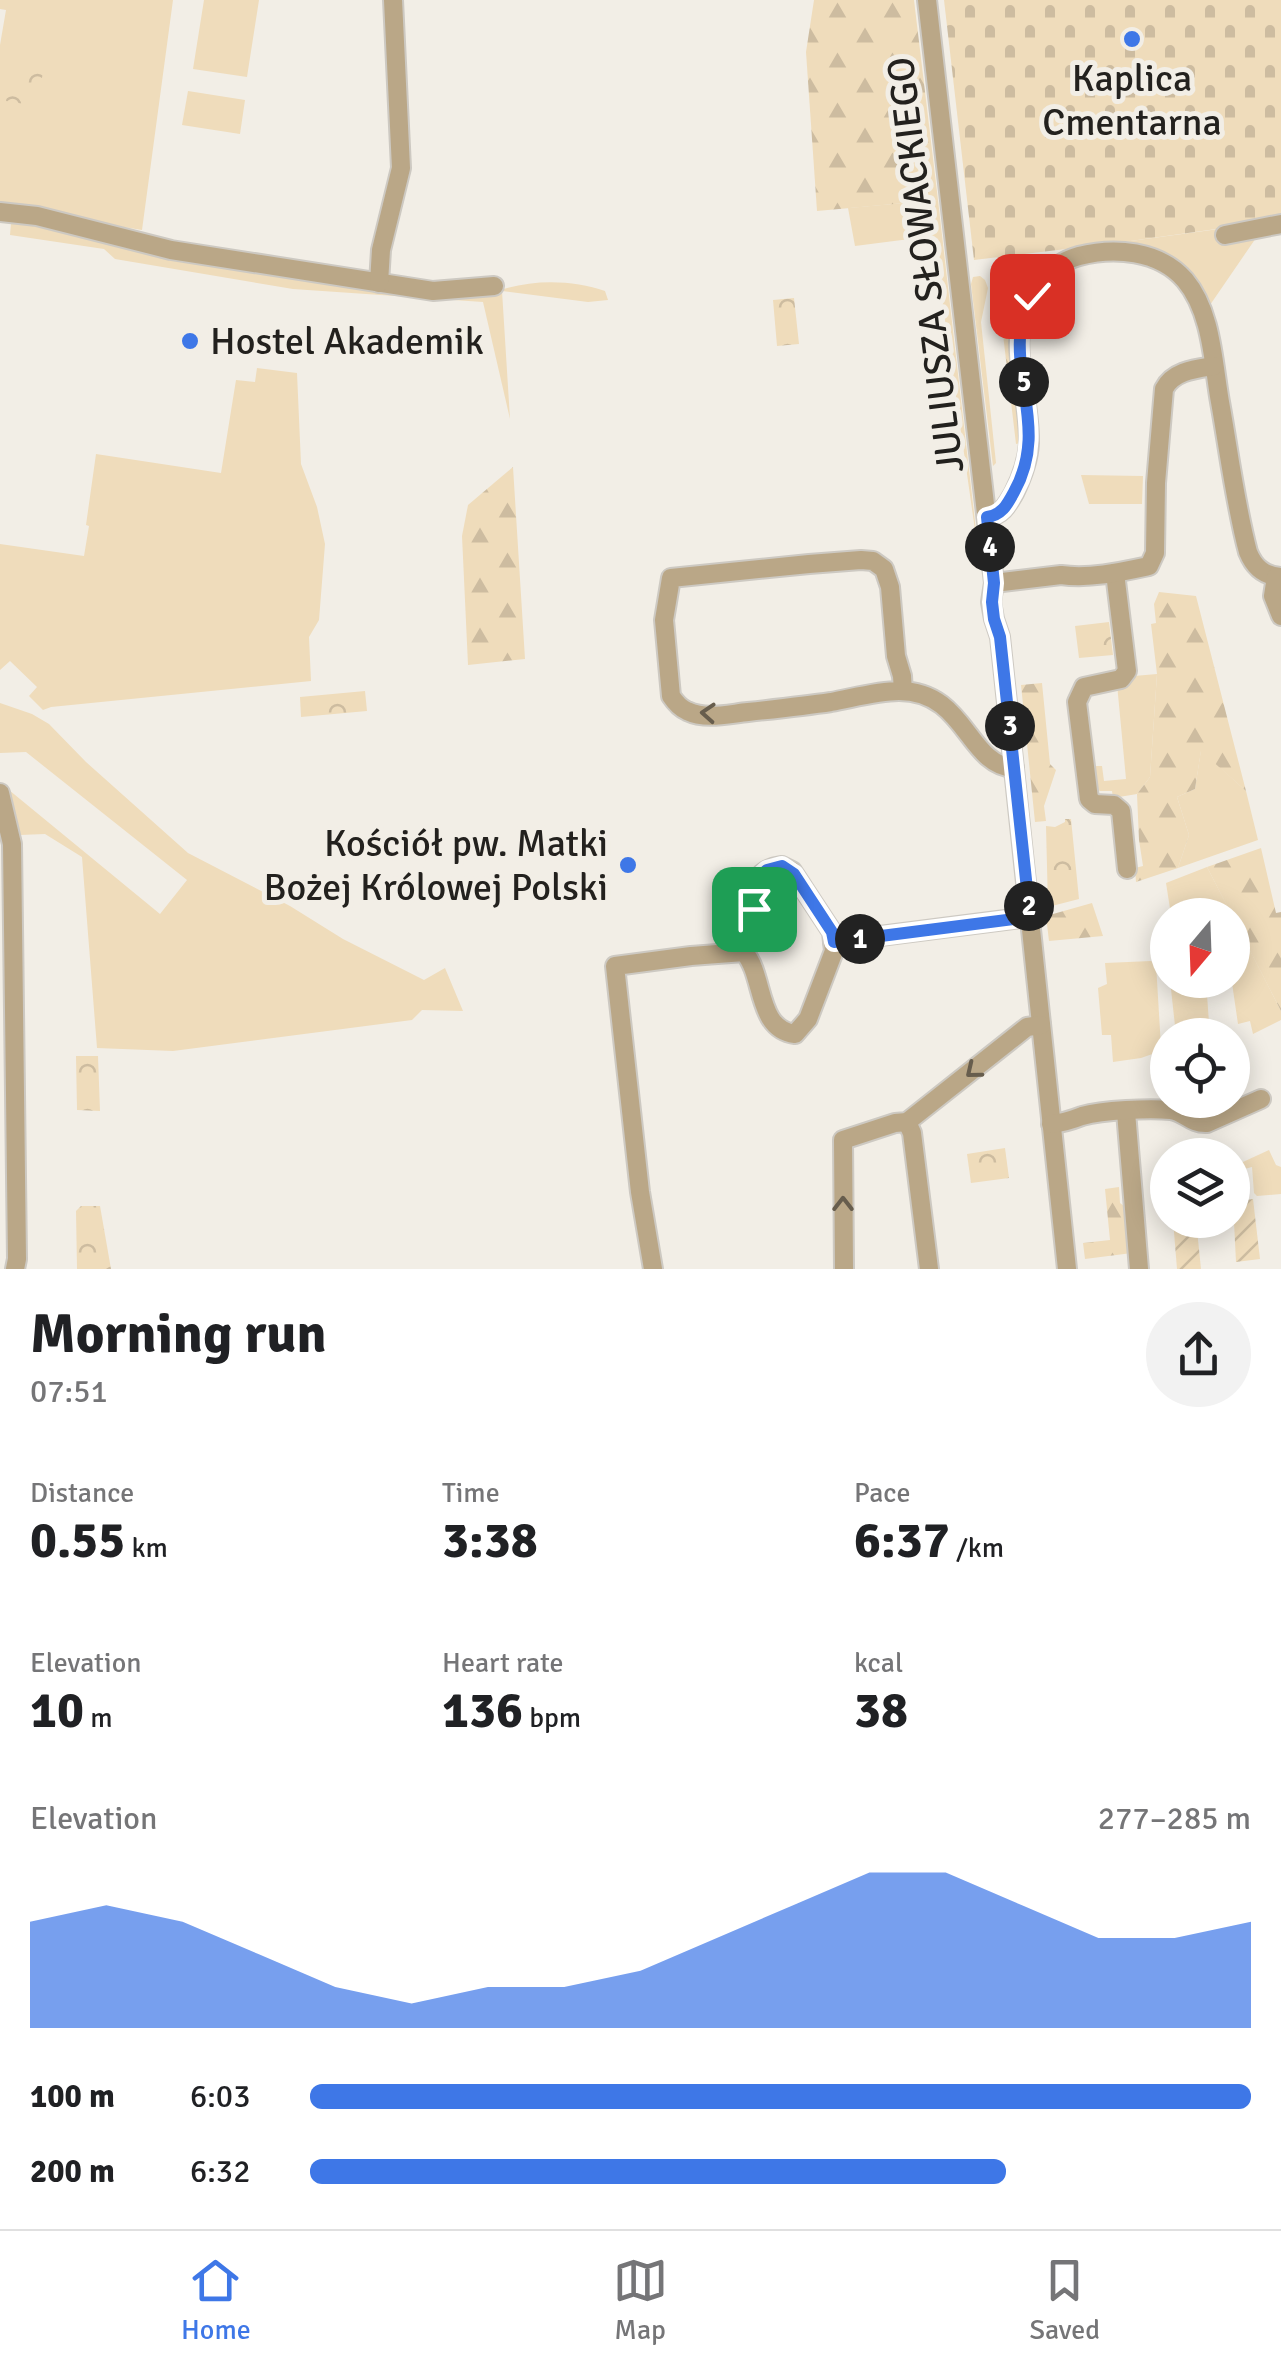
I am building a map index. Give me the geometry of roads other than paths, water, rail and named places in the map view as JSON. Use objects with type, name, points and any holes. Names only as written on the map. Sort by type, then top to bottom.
[{"type":"street","points":[[379,283],[382,250],[401,168],[392,0]]},
{"type":"street","name":"JULIUSZA SŁOWACKIEGO","points":[[927,0],[1068,1269]]},
{"type":"street","points":[[0,212],[37,216],[171,250],[379,283],[433,291],[494,286]]},
{"type":"street","points":[[1225,235],[1281,224]]},
{"type":"street","points":[[987,517],[1002,512],[1026,464],[1029,440],[1021,322],[1042,282],[1064,262],[1091,254],[1124,252],[1152,258],[1176,272],[1194,294],[1204,317],[1248,552],[1259,570],[1278,577],[1273,596],[1281,616]]},
{"type":"street","points":[[994,583],[1061,575],[1115,574],[1149,566],[1154,558],[1156,483],[1166,384],[1184,372],[1214,366]]},
{"type":"street","points":[[903,691],[890,587],[884,569],[873,561],[670,578],[664,620],[671,696],[688,712],[710,716],[752,712],[903,691],[928,696],[945,705],[994,764],[1014,768]]},
{"type":"street","points":[[1115,574],[1127,672],[1121,679],[1084,687],[1077,702],[1089,799],[1096,804],[1114,805],[1121,812],[1127,868]]},
{"type":"street","points":[[0,794],[12,844],[18,1259],[15,1269]]},
{"type":"street","points":[[782,866],[794,874],[832,932],[834,942],[808,1018],[795,1034],[786,1033],[772,1022],[756,971],[744,952],[753,926],[758,878],[767,870],[782,866]]},
{"type":"street","points":[[834,942],[1030,917]]},
{"type":"street","points":[[653,1269],[640,1192],[615,966],[744,952]]},
{"type":"street","points":[[844,1269],[843,1140],[907,1122],[1028,1027],[1040,1025]]},
{"type":"street","points":[[1051,1124],[1085,1116],[1174,1110],[1199,1124],[1261,1099]]},
{"type":"street","points":[[1126,1112],[1139,1269]]},
{"type":"street","points":[[907,1122],[912,1134],[929,1269]]},
{"type":"place","name":"Kaplica Cmentarna","points":[[1132,39]]},
{"type":"place","name":"Hostel Akademik","points":[[190,341]]},
{"type":"place","name":"Kościół pw. Matki Bożej Królowej Polski","points":[[628,865]]}]
